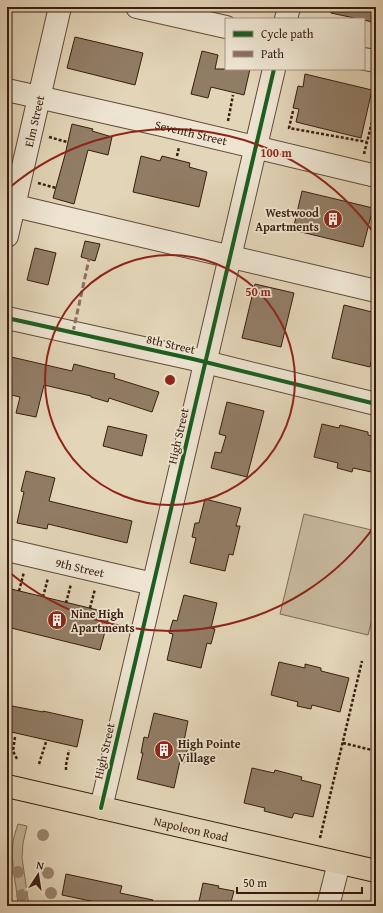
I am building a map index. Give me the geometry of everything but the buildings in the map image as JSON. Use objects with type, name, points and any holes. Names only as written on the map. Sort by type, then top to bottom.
[{"type":"main road","name":"Napoleon Road","points":[[7,786],[376,871]]},
{"type":"street","name":"Elm Street","points":[[7,236],[11,205],[39,98],[60,7]]},
{"type":"street","points":[[137,7],[225,27]]},
{"type":"street","points":[[286,18],[289,7]]},
{"type":"street","points":[[365,59],[376,61]]},
{"type":"street","name":"High Street","points":[[101,808],[274,70]]},
{"type":"street","name":"Seventh Street","points":[[7,90],[376,176]]},
{"type":"street","points":[[11,205],[376,292]]},
{"type":"street","name":"8th Street","points":[[7,318],[205,362],[376,404]]},
{"type":"street","name":"9th Street","points":[[7,550],[153,584]]},
{"type":"street","points":[[328,906],[339,863]]},
{"type":"path","points":[[226,127],[233,95]]},
{"type":"path","points":[[363,159],[376,106]]},
{"type":"path","points":[[293,111],[289,128],[367,142]]},
{"type":"path","points":[[43,136],[68,142]]},
{"type":"path","points":[[177,156],[179,148]]},
{"type":"path","points":[[32,181],[56,188]]},
{"type":"path","points":[[19,591],[25,568]]},
{"type":"path","points":[[43,597],[49,574]]},
{"type":"path","points":[[66,603],[72,579]]},
{"type":"path","points":[[90,608],[96,585]]},
{"type":"path","points":[[320,838],[362,661]]},
{"type":"path","points":[[15,737],[13,751],[17,759]]},
{"type":"path","points":[[40,764],[46,742]]},
{"type":"path","points":[[343,743],[376,751]]},
{"type":"path","points":[[66,770],[69,750]]},
{"type":"shaded area","points":[[304,514],[376,531],[376,603],[368,635],[280,614]]},
{"type":"shaded area","points":[[18,824],[27,826],[23,843],[22,858],[29,906],[18,906],[12,850],[13,840]]},
{"type":"marked path","points":[[73,332],[89,259]]},
{"type":"cycle path","points":[[101,808],[274,70]]},
{"type":"cycle path","points":[[7,318],[193,359],[376,404]]},
{"type":"place","name":"Westwood Apartments","points":[[333,219]]},
{"type":"place","name":"Nine High Apartments","points":[[57,620]]},
{"type":"place","name":"High Pointe Village","points":[[164,750]]}]
